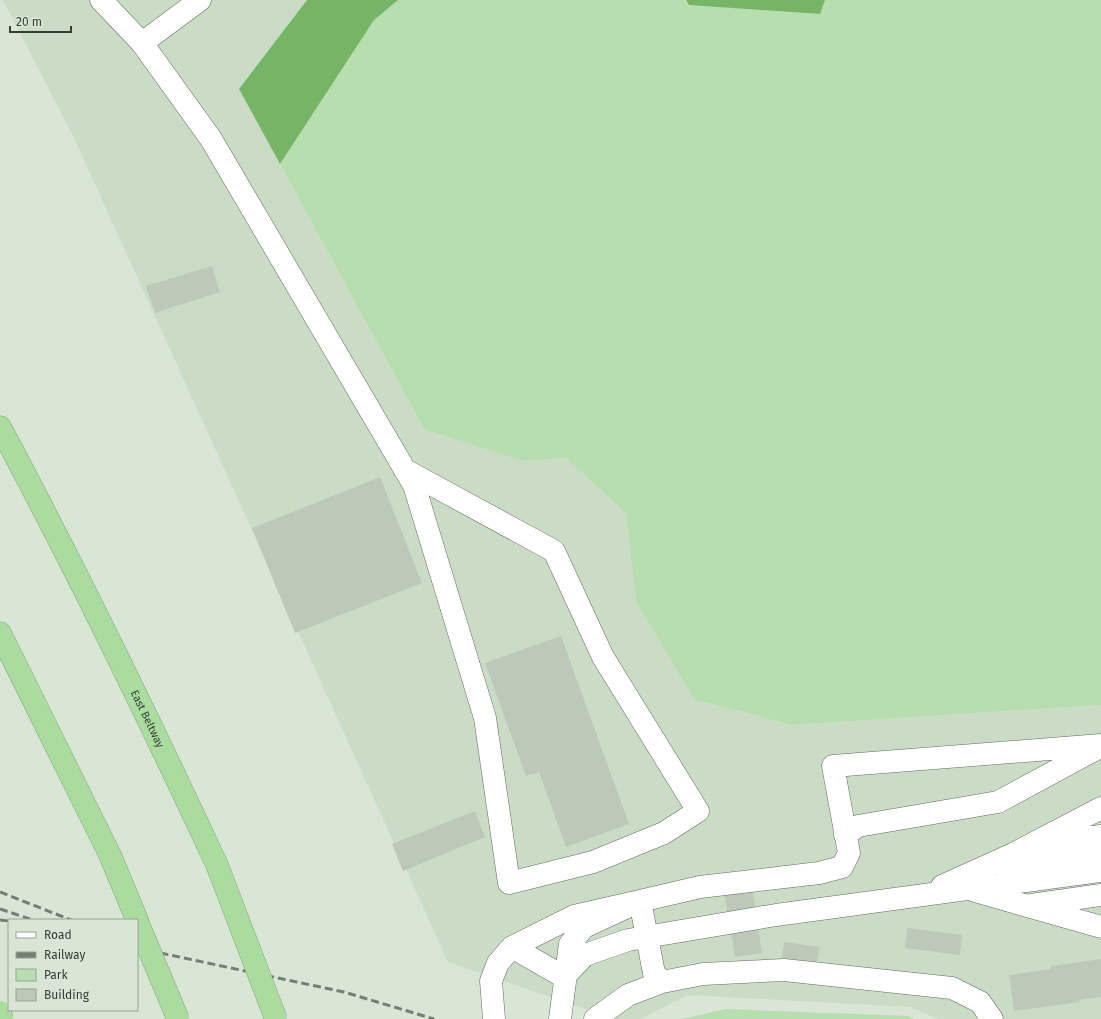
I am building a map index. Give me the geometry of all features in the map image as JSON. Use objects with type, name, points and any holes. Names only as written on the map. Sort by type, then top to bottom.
[{"type":"highway","name":"East Beltway","points":[[0,427],[72,563],[150,720],[217,865],[276,1019]]},
{"type":"highway","points":[[0,633],[110,855],[137,919]]},
{"type":"highway","points":[[138,922],[178,1019]]},
{"type":"highway","points":[[0,1012],[1,1018]]},
{"type":"street","points":[[101,0],[142,43],[211,139],[405,470],[414,485],[485,718],[509,883],[593,862],[664,832],[698,811],[603,657],[554,551],[405,470]]},
{"type":"street","points":[[142,43],[200,0]]},
{"type":"street","points":[[845,835],[858,826],[998,802],[1101,746]]},
{"type":"street","points":[[494,1019],[491,981],[498,963],[512,947],[574,916],[700,887],[819,873],[842,867],[849,853],[833,766],[1101,746]]},
{"type":"street","points":[[920,896],[1031,845],[1061,829],[1100,813]]},
{"type":"street","points":[[1031,845],[1101,836]]},
{"type":"street","points":[[980,869],[1101,852]]},
{"type":"street","points":[[564,977],[585,955],[628,940],[646,936],[776,915],[1101,871]]},
{"type":"street","points":[[968,889],[1101,927]]},
{"type":"street","points":[[1024,906],[1101,895]]},
{"type":"street","points":[[640,901],[654,973],[662,982]]},
{"type":"street","points":[[560,1019],[564,977],[570,944],[584,927],[640,901]]},
{"type":"street","points":[[1062,917],[1101,911]]},
{"type":"street","points":[[512,947],[564,977]]},
{"type":"street","points":[[595,1019],[628,995],[662,982],[703,974],[784,970],[952,988],[980,1002],[992,1019]]},
{"type":"street","points":[[1,1018],[10,1019]]},
{"type":"shaded area","points":[[3,0],[307,0],[239,89],[424,429],[522,461],[566,458],[626,513],[636,601],[792,725],[1101,705],[1101,1019],[938,1019],[910,1007],[687,995],[641,1019],[614,1019],[448,962],[74,138]]},
{"type":"green space","points":[[307,0],[398,0],[374,20],[280,164],[239,89]]},
{"type":"green space","points":[[398,0],[685,0],[689,5],[820,14],[825,0],[1101,0],[1101,705],[792,725],[694,699],[636,601],[626,513],[566,458],[522,461],[424,429],[280,164],[374,20]]},
{"type":"green space","points":[[686,0],[825,0],[820,14],[689,5]]},
{"type":"green space","points":[[726,1009],[909,1016],[913,1019],[682,1019]]},
{"type":"building","points":[[212,266],[220,292],[155,313],[146,286]]},
{"type":"building","points":[[380,477],[422,583],[295,633],[252,528]]},
{"type":"building","points":[[561,636],[629,824],[566,847],[539,772],[526,776],[485,663]]},
{"type":"building","points":[[475,811],[485,837],[403,871],[392,844]]},
{"type":"building","points":[[752,887],[762,953],[735,957],[724,891]]},
{"type":"building","points":[[907,928],[962,935],[960,955],[905,948]]},
{"type":"building","points":[[784,942],[819,947],[817,962],[782,958]]},
{"type":"building","points":[[1101,959],[1101,997],[1079,1000],[1080,1002],[1014,1011],[1009,975],[1051,969],[1051,966]]},
{"type":"railway","points":[[0,892],[68,919]]},
{"type":"railway","points":[[0,909],[30,919]]},
{"type":"railway","points":[[0,920],[8,921]]},
{"type":"railway","points":[[138,941],[152,946]]},
{"type":"railway","points":[[138,948],[344,992],[434,1019]]}]
